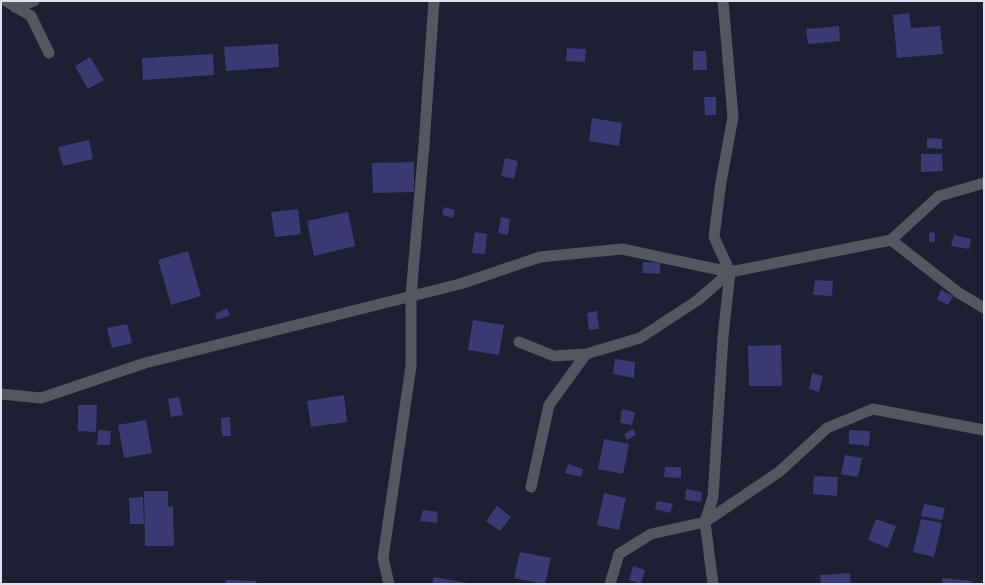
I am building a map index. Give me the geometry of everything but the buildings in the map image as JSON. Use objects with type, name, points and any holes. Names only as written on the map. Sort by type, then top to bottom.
[{"type":"street","points":[[10,4],[34,1]]},
{"type":"street","points":[[389,584],[383,558],[411,366],[411,296],[425,138],[434,1]]},
{"type":"street","points":[[713,584],[705,522],[713,497],[723,337],[730,272],[714,238],[721,182],[733,118],[723,1]]},
{"type":"street","points":[[10,4],[31,16],[49,53]]},
{"type":"street","points":[[1,394],[41,398],[145,364],[460,284],[540,257],[622,249],[730,272],[891,240],[939,196],[984,183]]},
{"type":"street","points":[[891,240],[959,293],[984,308]]},
{"type":"street","points":[[519,342],[554,356],[586,354],[640,338],[698,300],[730,272]]},
{"type":"street","points":[[530,487],[549,406],[586,354]]},
{"type":"street","points":[[610,584],[619,554],[651,534],[705,522],[779,472],[827,428],[873,409],[984,430]]}]
